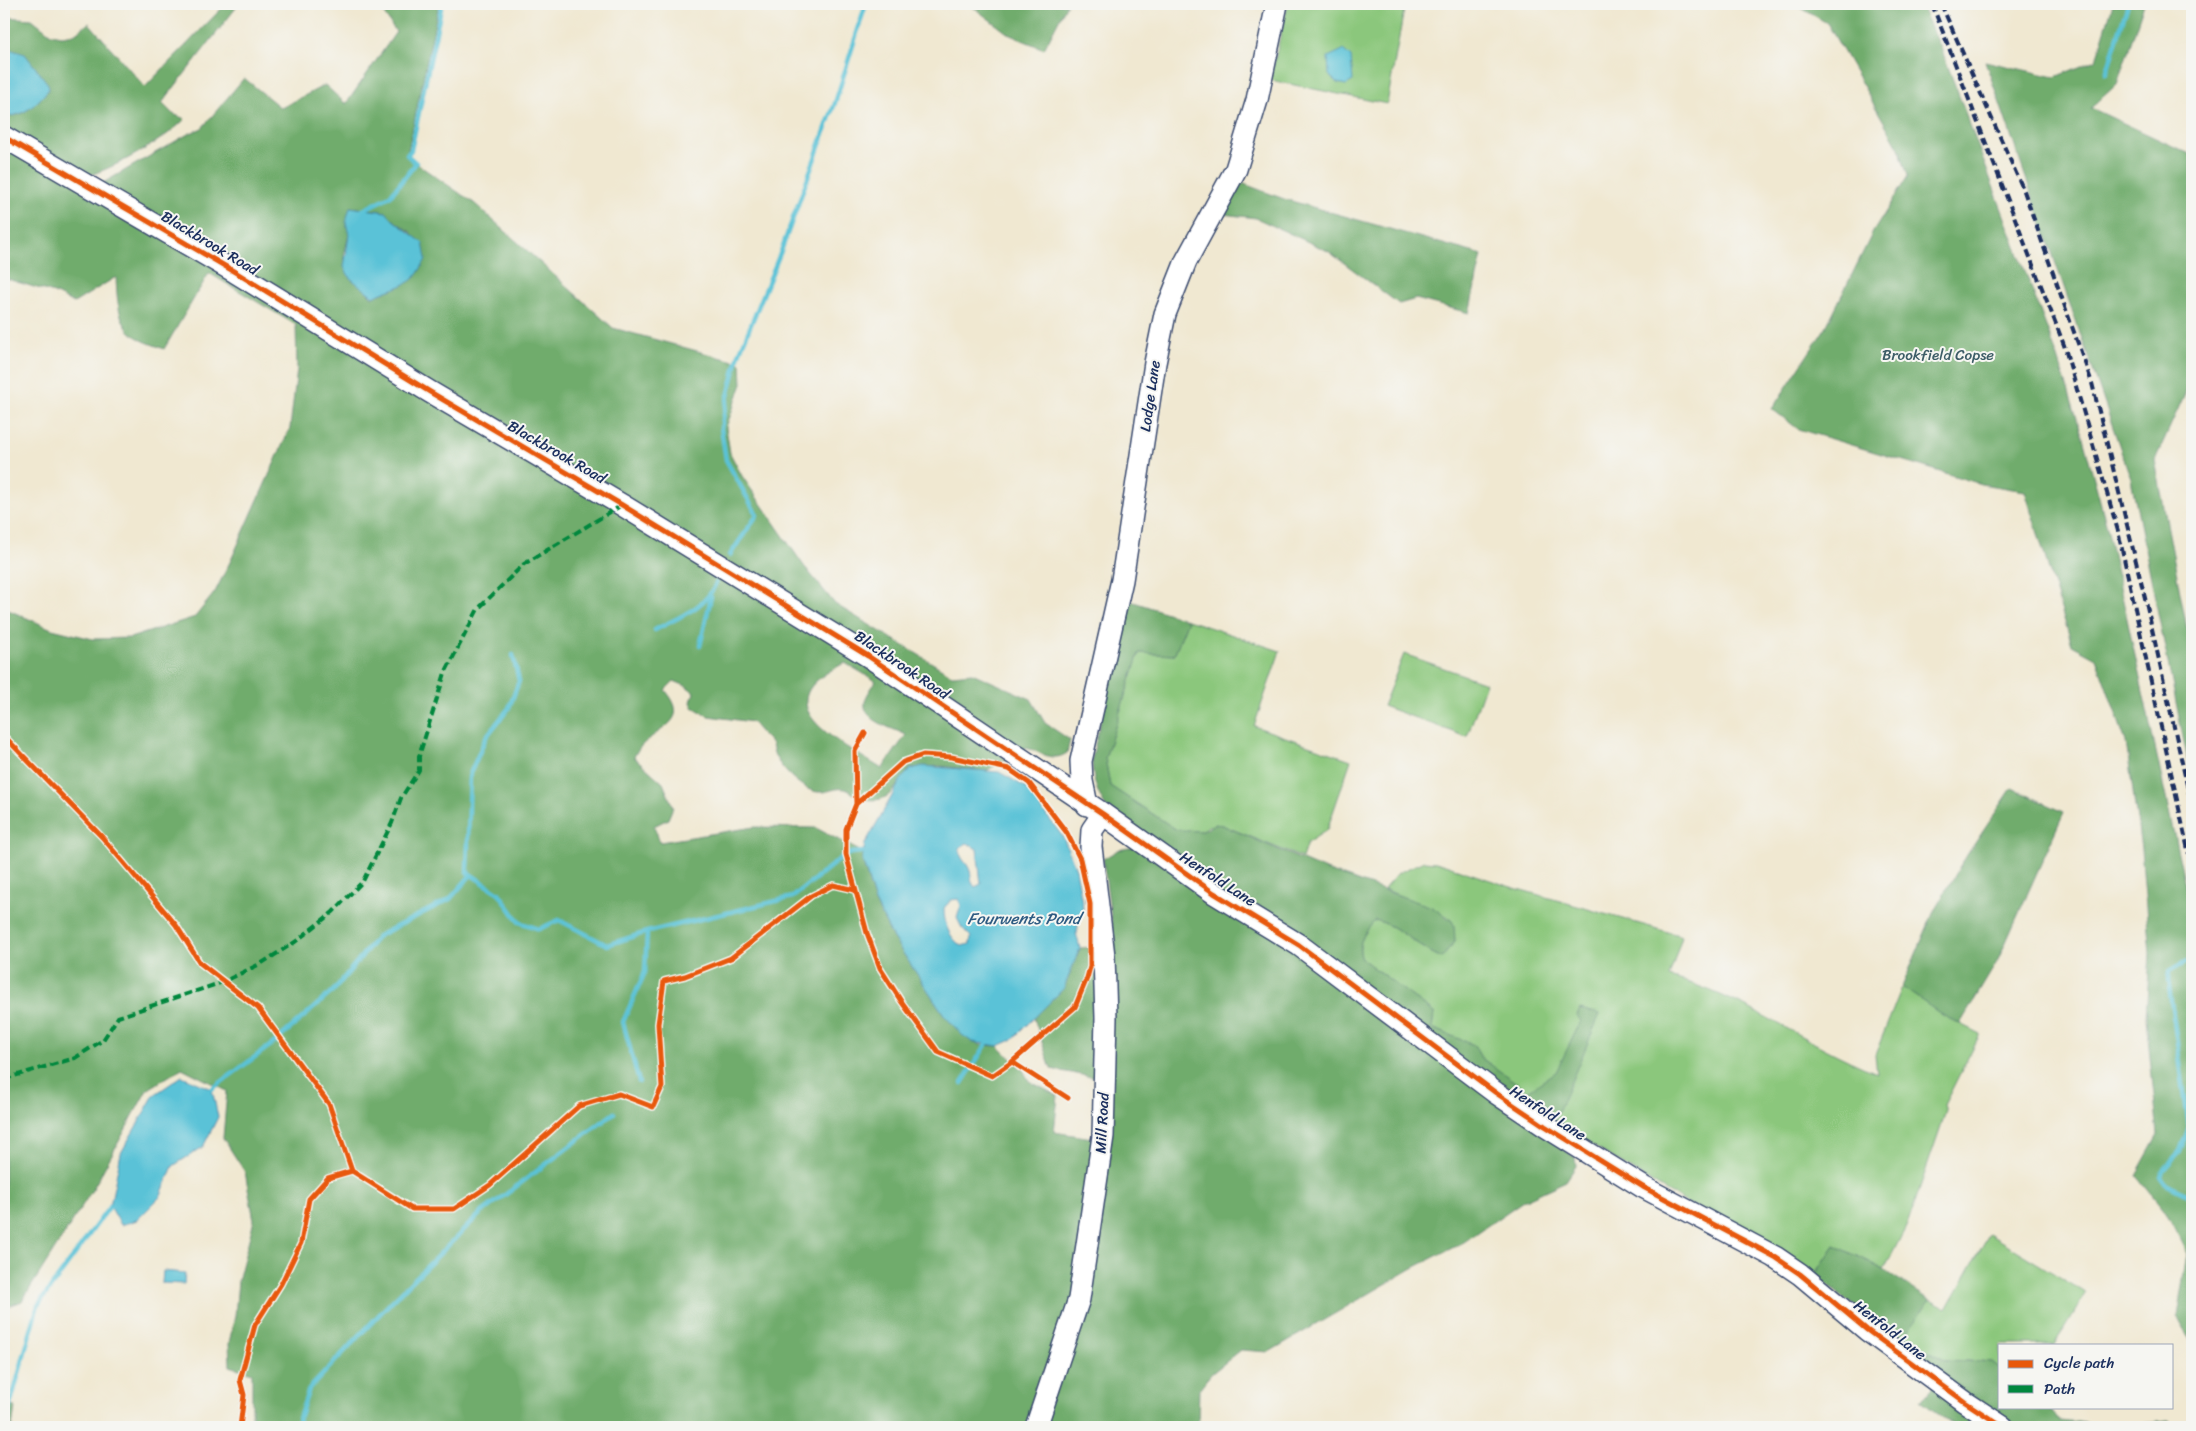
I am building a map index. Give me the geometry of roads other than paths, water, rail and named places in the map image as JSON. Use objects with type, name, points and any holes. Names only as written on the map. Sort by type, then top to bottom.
[{"type":"street","name":"Lodge Lane","points":[[1095,810],[1082,781],[1081,761],[1122,580],[1155,363],[1166,314],[1183,267],[1236,169],[1257,100],[1277,4]]},
{"type":"street","name":"Blackbrook Road","points":[[4,137],[235,272],[430,392],[622,505],[868,656],[1095,810]]},
{"type":"street","points":[[1048,778],[1069,773],[1081,761]]},
{"type":"street","name":"Mill Road","points":[[1036,1427],[1079,1300],[1103,1136],[1106,1018],[1104,956],[1091,846],[1095,810]]},
{"type":"street","name":"Henfold Lane","points":[[1095,810],[1214,893],[1299,945],[1496,1093],[1545,1126],[1643,1187],[1775,1257],[1800,1274],[1868,1330],[1965,1402],[2003,1427]]},
{"type":"water","points":[[9,49],[25,54],[48,84],[49,89],[35,104],[24,112],[4,116],[4,52]]},
{"type":"water","points":[[1343,50],[1351,57],[1353,81],[1346,85],[1337,83],[1329,75],[1328,57]]},
{"type":"water","points":[[350,207],[386,212],[393,220],[423,243],[426,259],[411,281],[374,297],[350,278],[344,267],[349,235],[346,222]]},
{"type":"water","name":"Fourwents Pond","points":[[923,766],[999,772],[1025,787],[1063,837],[1076,869],[1083,908],[1076,933],[1080,948],[1064,988],[1012,1040],[998,1046],[972,1042],[962,1035],[945,1016],[893,938],[875,902],[862,859],[865,844],[902,778],[911,769]],"holes":[[[967,843],[977,849],[981,884],[975,887],[969,868],[962,858],[959,848]],[[958,899],[961,905],[957,918],[962,928],[971,937],[970,944],[961,946],[950,934],[944,914],[944,908],[951,900]]]},
{"type":"water","points":[[182,1076],[212,1089],[218,1117],[203,1147],[173,1166],[160,1197],[137,1220],[121,1225],[110,1206],[121,1153],[154,1095]]},
{"type":"water","points":[[163,1271],[185,1273],[184,1284],[162,1283]]},
{"type":"waterway","points":[[363,210],[390,196],[416,163],[407,155],[411,150],[442,4]]},
{"type":"waterway","points":[[730,555],[757,515],[726,460],[721,428],[727,400],[739,354],[781,251],[835,103],[866,4]]},
{"type":"waterway","points":[[2106,74],[2128,4]]},
{"type":"waterway","points":[[655,630],[698,605],[711,592],[716,583]]},
{"type":"waterway","points":[[700,646],[711,597]]},
{"type":"waterway","points":[[513,655],[519,681],[509,708],[486,737],[470,774],[467,872],[499,893],[519,922],[539,929],[559,920],[607,945],[647,932],[793,897],[842,857],[851,853],[862,852]]},
{"type":"waterway","points":[[212,1089],[275,1042],[334,990],[378,936],[450,899],[470,876]]},
{"type":"waterway","points":[[639,1082],[623,1022],[645,972],[647,932]]},
{"type":"waterway","points":[[2185,962],[2169,971],[2168,980],[2189,1127],[2180,1151],[2163,1170],[2161,1177],[2165,1183],[2192,1197]]},
{"type":"waterway","points":[[962,1083],[986,1045]]},
{"type":"waterway","points":[[296,1427],[309,1389],[392,1301],[481,1213],[614,1113]]},
{"type":"waterway","points":[[7,1427],[9,1409],[38,1305],[110,1206]]},
{"type":"railway","points":[[1932,4],[2064,345],[2118,531],[2192,868]]},
{"type":"railway","points":[[1941,4],[2024,191],[2092,383],[2146,602],[2192,807]]},
{"type":"park label","name":"Brookfield Copse","points":[[1938,355]]}]
